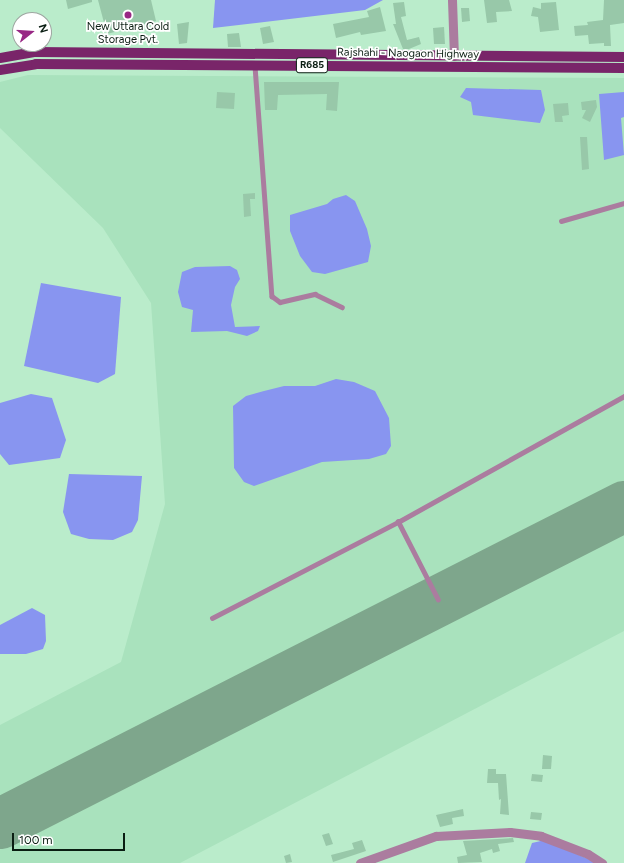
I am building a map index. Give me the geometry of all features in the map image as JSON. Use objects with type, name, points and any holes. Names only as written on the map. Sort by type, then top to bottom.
[{"type":"main road","name":"Rajshahi - Naogaon Highway","points":[[0,58],[35,52],[624,57]]},
{"type":"main road","name":"Rajshahi - Naogaon Highway","points":[[0,70],[36,64],[256,64],[624,68]]},
{"type":"street","points":[[452,0],[454,56]]},
{"type":"street","points":[[360,863],[436,836],[510,832],[541,836],[588,854],[602,863]]},
{"type":"lane","points":[[256,64],[272,296],[280,302],[315,294],[342,306]]},
{"type":"lane","points":[[561,221],[624,203]]},
{"type":"lane","points":[[212,618],[398,522],[624,396]]},
{"type":"lane","points":[[398,522],[438,600]]},
{"type":"shaded area","points":[[28,75],[624,78],[624,631],[180,863],[0,863],[0,725],[121,662],[165,504],[151,303],[103,228],[0,128],[0,82]]},
{"type":"water","points":[[215,0],[383,0],[365,10],[213,28]]},
{"type":"water","points":[[466,88],[541,90],[545,110],[540,123],[473,115],[471,102],[460,97]]},
{"type":"water","points":[[624,92],[624,117],[621,118],[624,155],[604,160],[599,94]]},
{"type":"water","points":[[346,195],[355,201],[367,229],[371,246],[368,262],[325,274],[312,272],[300,256],[290,231],[290,215],[327,204],[333,199]]},
{"type":"water","points":[[230,266],[237,270],[240,279],[235,287],[231,305],[235,327],[260,326],[258,331],[247,336],[227,331],[191,332],[193,310],[182,307],[178,292],[182,272],[195,267]]},
{"type":"water","points":[[41,283],[121,297],[115,374],[98,383],[24,366]]},
{"type":"water","points":[[336,379],[354,382],[375,391],[389,418],[391,446],[386,454],[369,459],[322,462],[254,486],[244,482],[234,468],[233,406],[246,396],[264,391],[284,386],[315,386]]},
{"type":"water","points":[[31,394],[52,398],[66,440],[60,458],[9,465],[0,454],[0,403]]},
{"type":"water","points":[[69,474],[142,476],[138,520],[132,532],[113,540],[89,539],[71,534],[63,512]]},
{"type":"water","points":[[32,608],[45,615],[46,641],[43,649],[26,654],[0,654],[0,625]]},
{"type":"water","points":[[545,840],[595,863],[525,863],[532,843]]},
{"type":"building","points":[[66,0],[92,0],[92,2],[68,9]]},
{"type":"building","name":"New Uttara Cold Storage Pvt.","points":[[98,0],[151,0],[156,21],[107,34]]},
{"type":"building","points":[[484,0],[509,0],[512,11],[496,12],[497,22],[487,23]]},
{"type":"building","points":[[604,0],[624,0],[624,23],[610,25],[611,46],[604,46],[604,43],[589,44],[588,35],[575,36],[574,26],[588,25],[587,22],[603,20]]},
{"type":"building","points":[[404,2],[406,16],[401,17],[407,40],[419,37],[421,44],[409,49],[403,49],[393,24],[396,24],[393,3]]},
{"type":"building","points":[[556,2],[559,30],[540,32],[538,17],[531,16],[533,7],[541,9],[541,3]]},
{"type":"building","points":[[380,7],[386,31],[361,35],[360,32],[336,38],[333,24],[369,17],[367,11]]},
{"type":"building","points":[[461,8],[469,8],[470,21],[462,22]]},
{"type":"building","points":[[189,22],[187,43],[179,44],[177,24]]},
{"type":"building","points":[[270,26],[274,42],[263,44],[260,28]]},
{"type":"building","points":[[444,27],[445,44],[434,44],[433,28]]},
{"type":"building","points":[[239,33],[241,47],[228,47],[227,34]]},
{"type":"building","points":[[264,82],[339,82],[337,111],[326,110],[327,94],[278,95],[277,110],[265,110]]},
{"type":"building","points":[[217,92],[235,93],[234,109],[216,108]]},
{"type":"building","points":[[596,100],[597,107],[590,122],[582,118],[586,110],[582,110],[581,102]]},
{"type":"building","points":[[568,103],[569,115],[562,116],[563,122],[555,122],[553,104]]},
{"type":"building","points":[[580,137],[587,137],[589,169],[582,170]]},
{"type":"building","points":[[255,193],[255,199],[250,199],[251,216],[244,217],[243,194]]},
{"type":"building","points":[[543,755],[552,756],[551,769],[542,769]]},
{"type":"building","points":[[488,769],[496,769],[496,774],[506,774],[509,815],[500,814],[501,799],[499,800],[498,783],[487,783]]},
{"type":"building","points":[[532,774],[543,775],[542,782],[531,781]]},
{"type":"building","points":[[463,809],[464,816],[452,818],[453,824],[440,827],[436,815]]},
{"type":"building","points":[[531,812],[542,813],[541,820],[530,819]]},
{"type":"building","points":[[329,833],[333,844],[326,846],[322,835]]},
{"type":"building","points":[[513,838],[514,842],[498,844],[500,851],[493,853],[492,849],[480,853],[482,862],[458,863],[457,857],[467,855],[463,841]]},
{"type":"building","points":[[362,840],[366,851],[333,862],[331,855],[354,849],[352,843]]},
{"type":"building","points":[[290,854],[292,862],[286,863],[284,856]]},
{"type":"runway","points":[[0,823],[624,506]]},
{"type":"place","name":"New Uttara Cold Storage Pvt.","points":[[128,15]]}]
